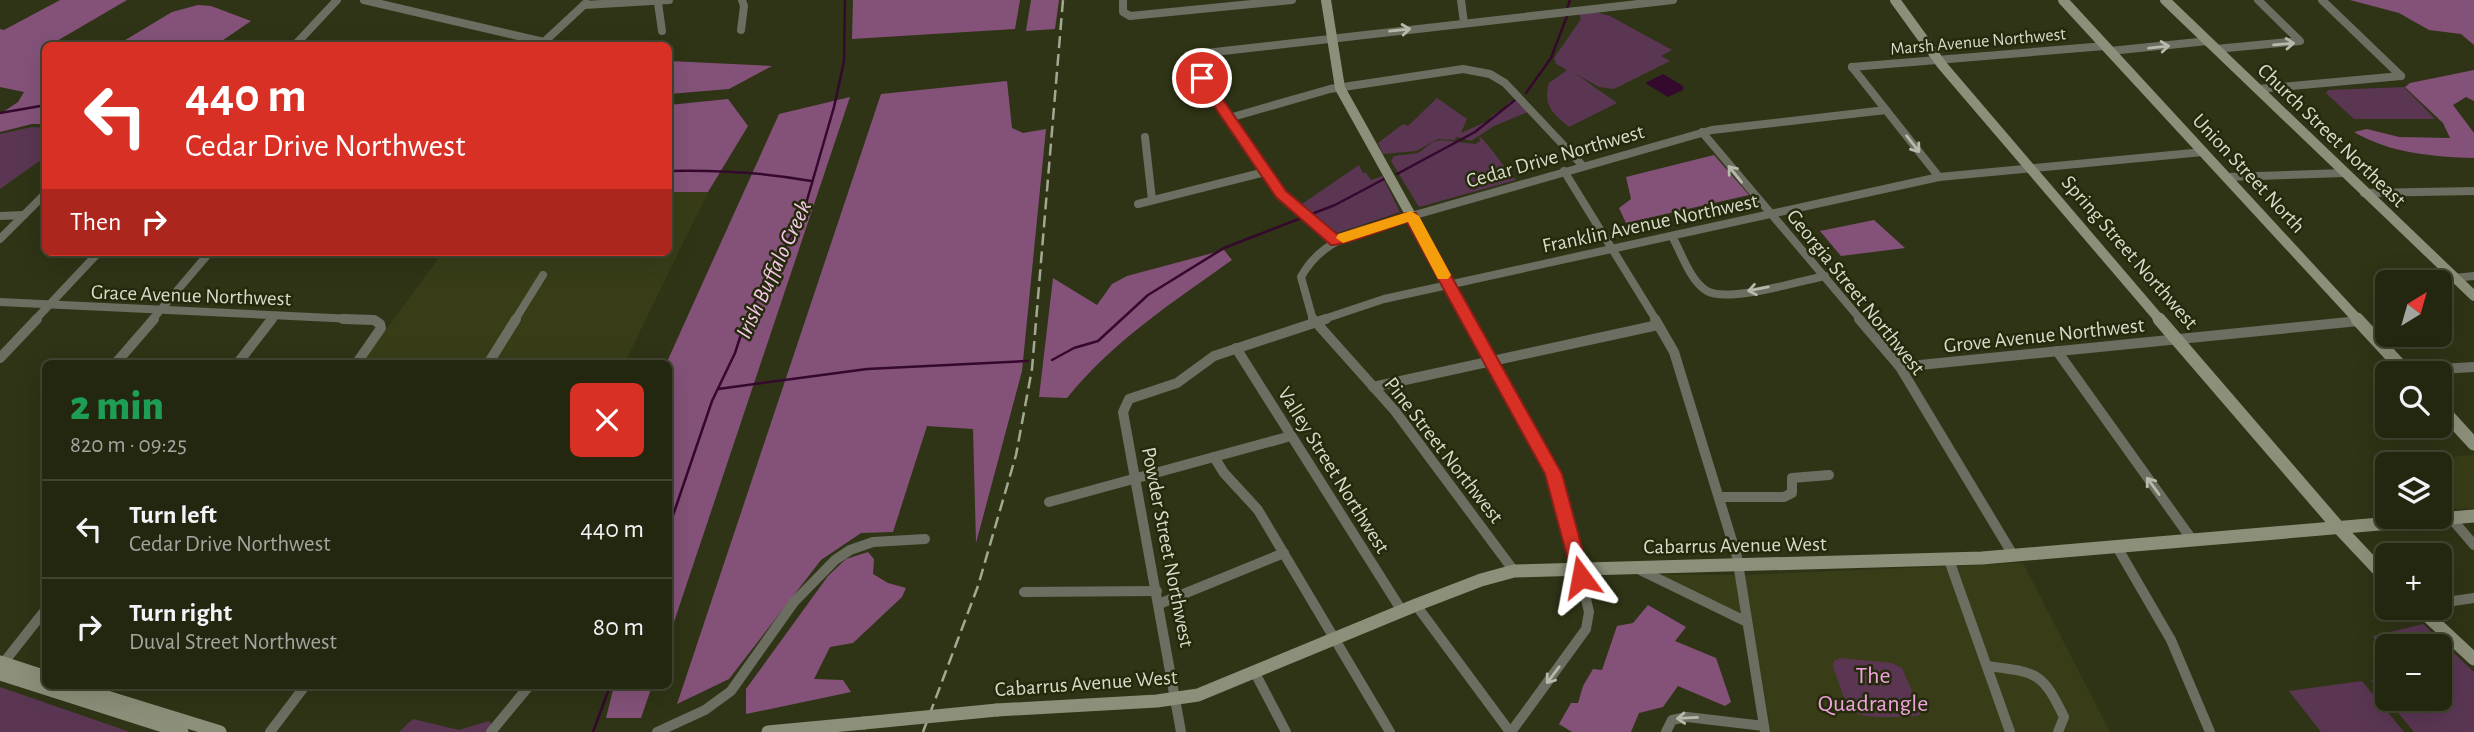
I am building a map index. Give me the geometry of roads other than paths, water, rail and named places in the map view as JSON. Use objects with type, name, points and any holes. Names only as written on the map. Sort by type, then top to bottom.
[{"type":"street","points":[[298,42],[337,0]]},
{"type":"street","points":[[364,0],[535,42]]},
{"type":"street","points":[[546,42],[586,2],[658,3],[668,0]]},
{"type":"street","points":[[741,30],[744,6],[742,0]]},
{"type":"street","points":[[1123,0],[1125,15],[1292,0]]},
{"type":"street","points":[[1326,0],[1340,88],[1554,474],[1579,569],[1589,618],[1584,633],[1510,732]]},
{"type":"street","points":[[1461,0],[1464,23]]},
{"type":"street","points":[[1336,241],[1281,194],[1188,55],[1673,0]]},
{"type":"street","name":"Spring Street Northwest","points":[[1895,0],[1939,60],[2029,168],[2375,566]]},
{"type":"street","name":"Union Street North","points":[[2063,0],[2396,361]]},
{"type":"street","name":"Church Street Northeast","points":[[2165,0],[2474,296]]},
{"type":"street","name":"Marsh Avenue Northwest","points":[[1886,110],[1852,67],[2108,48],[2300,41],[2258,0]]},
{"type":"street","points":[[2258,89],[2401,76],[2322,0]]},
{"type":"street","points":[[658,3],[662,31]]},
{"type":"street","points":[[1229,118],[1340,88],[1463,69],[1490,74],[1505,83],[1583,166]]},
{"type":"street","points":[[1886,110],[1939,177]]},
{"type":"street","name":"Cedar Drive Northwest","points":[[1314,322],[1308,309],[1301,277],[1308,261],[1336,241],[1359,231],[1723,127],[1886,110]]},
{"type":"street","name":"Georgia Street Northwest","points":[[1702,132],[1900,368],[2012,555]]},
{"type":"street","points":[[1145,137],[1152,200]]},
{"type":"street","name":"Franklin Avenue Northwest","points":[[1125,403],[1149,390],[1177,383],[1209,358],[1236,348],[1384,299],[1448,284],[1939,177],[2203,152]]},
{"type":"street","points":[[1138,204],[1265,172]]},
{"type":"street","points":[[1564,172],[1613,248],[1658,325],[1680,370],[1738,566],[1764,729],[1687,717],[1672,720],[1666,732]]},
{"type":"street","points":[[2227,177],[2344,173]]},
{"type":"street","points":[[2364,193],[2474,191]]},
{"type":"street","points":[[0,239],[42,197]]},
{"type":"street","points":[[0,216],[24,215]]},
{"type":"street","points":[[1672,236],[1703,286],[1712,293],[1738,293],[1825,276]]},
{"type":"street","points":[[0,358],[95,256]]},
{"type":"street","points":[[118,360],[207,256]]},
{"type":"street","points":[[490,360],[543,275]]},
{"type":"street","points":[[2455,278],[2474,276]]},
{"type":"street","name":"Grace Avenue Northwest","points":[[0,302],[362,319],[380,324]]},
{"type":"street","points":[[240,360],[274,316]]},
{"type":"street","name":"Grove Avenue Northwest","points":[[1900,368],[2358,321]]},
{"type":"street","name":"Pine Street Northwest","points":[[1314,322],[1395,411],[1514,571]]},
{"type":"street","points":[[359,360],[381,328],[380,324]]},
{"type":"street","points":[[1373,387],[1658,325]]},
{"type":"street","name":"Valley Street Northwest","points":[[1236,348],[1292,436],[1409,608],[1510,732]]},
{"type":"street","points":[[2057,351],[2193,541]]},
{"type":"street","points":[[2452,369],[2474,367]]},
{"type":"street","name":"Powder Street Northwest","points":[[1125,403],[1123,412],[1181,732]]},
{"type":"street","points":[[2452,420],[2474,444]]},
{"type":"street","points":[[1049,502],[1292,436]]},
{"type":"street","points":[[1214,457],[1224,473],[1252,501],[1390,732]]},
{"type":"street","points":[[1719,497],[1789,496],[1792,493],[1792,478],[1829,475]]},
{"type":"street","name":"Cabarrus Avenue West","points":[[2452,518],[2474,516]]},
{"type":"street","points":[[2452,519],[2474,545]]},
{"type":"street","name":"Cabarrus Avenue West","points":[[768,732],[997,710],[1176,699],[1198,695],[1409,608],[1481,580],[1514,571],[1949,560],[2375,525]]},
{"type":"street","points":[[657,732],[708,710],[728,694],[745,676],[814,579],[836,558],[870,543],[925,539]]},
{"type":"street","points":[[2118,547],[2171,640],[2210,732]]},
{"type":"street","points":[[1159,604],[1284,553]]},
{"type":"street","points":[[1949,560],[2010,732]]},
{"type":"street","points":[[1636,568],[1747,622]]},
{"type":"street","points":[[1024,593],[1157,591]]},
{"type":"street","points":[[2452,601],[2474,598]]},
{"type":"street","points":[[1,667],[42,614]]},
{"type":"street","points":[[2432,620],[2474,659]]},
{"type":"street","points":[[1987,666],[2036,672],[2050,687],[2064,717],[2058,732]]},
{"type":"street","points":[[1,667],[42,676]]},
{"type":"street","points":[[1,667],[42,682]]},
{"type":"street","points":[[1254,671],[1286,732]]},
{"type":"street","points":[[62,689],[182,732]]},
{"type":"street","points":[[81,689],[220,732]]},
{"type":"street","points":[[270,732],[304,689]]},
{"type":"street","points":[[491,732],[527,689]]},
{"type":"street","points":[[498,732],[511,709]]},
{"type":"waterway","name":"Irish Buffalo Creek","points":[[672,518],[712,401],[735,353],[747,316],[803,214],[834,107],[844,61],[845,0]]},
{"type":"waterway","points":[[1567,9],[1570,0]]},
{"type":"waterway","points":[[1526,93],[1551,58],[1567,16]]},
{"type":"waterway","points":[[1397,174],[1475,132],[1515,100]]},
{"type":"waterway","points":[[0,113],[42,106]]},
{"type":"waterway","points":[[672,171],[740,172],[811,181]]},
{"type":"waterway","points":[[1052,360],[1074,348],[1098,341],[1148,295],[1224,248],[1335,205],[1384,179]]},
{"type":"waterway","points":[[718,389],[867,369],[1028,361]]},
{"type":"waterway","name":"Irish Buffalo Creek","points":[[593,732],[609,689]]},
{"type":"railway","points":[[923,732],[978,586],[1016,455],[1032,369],[1063,0]]},
{"type":"park label","name":"The Quadrangle","points":[[1873,689]]}]
